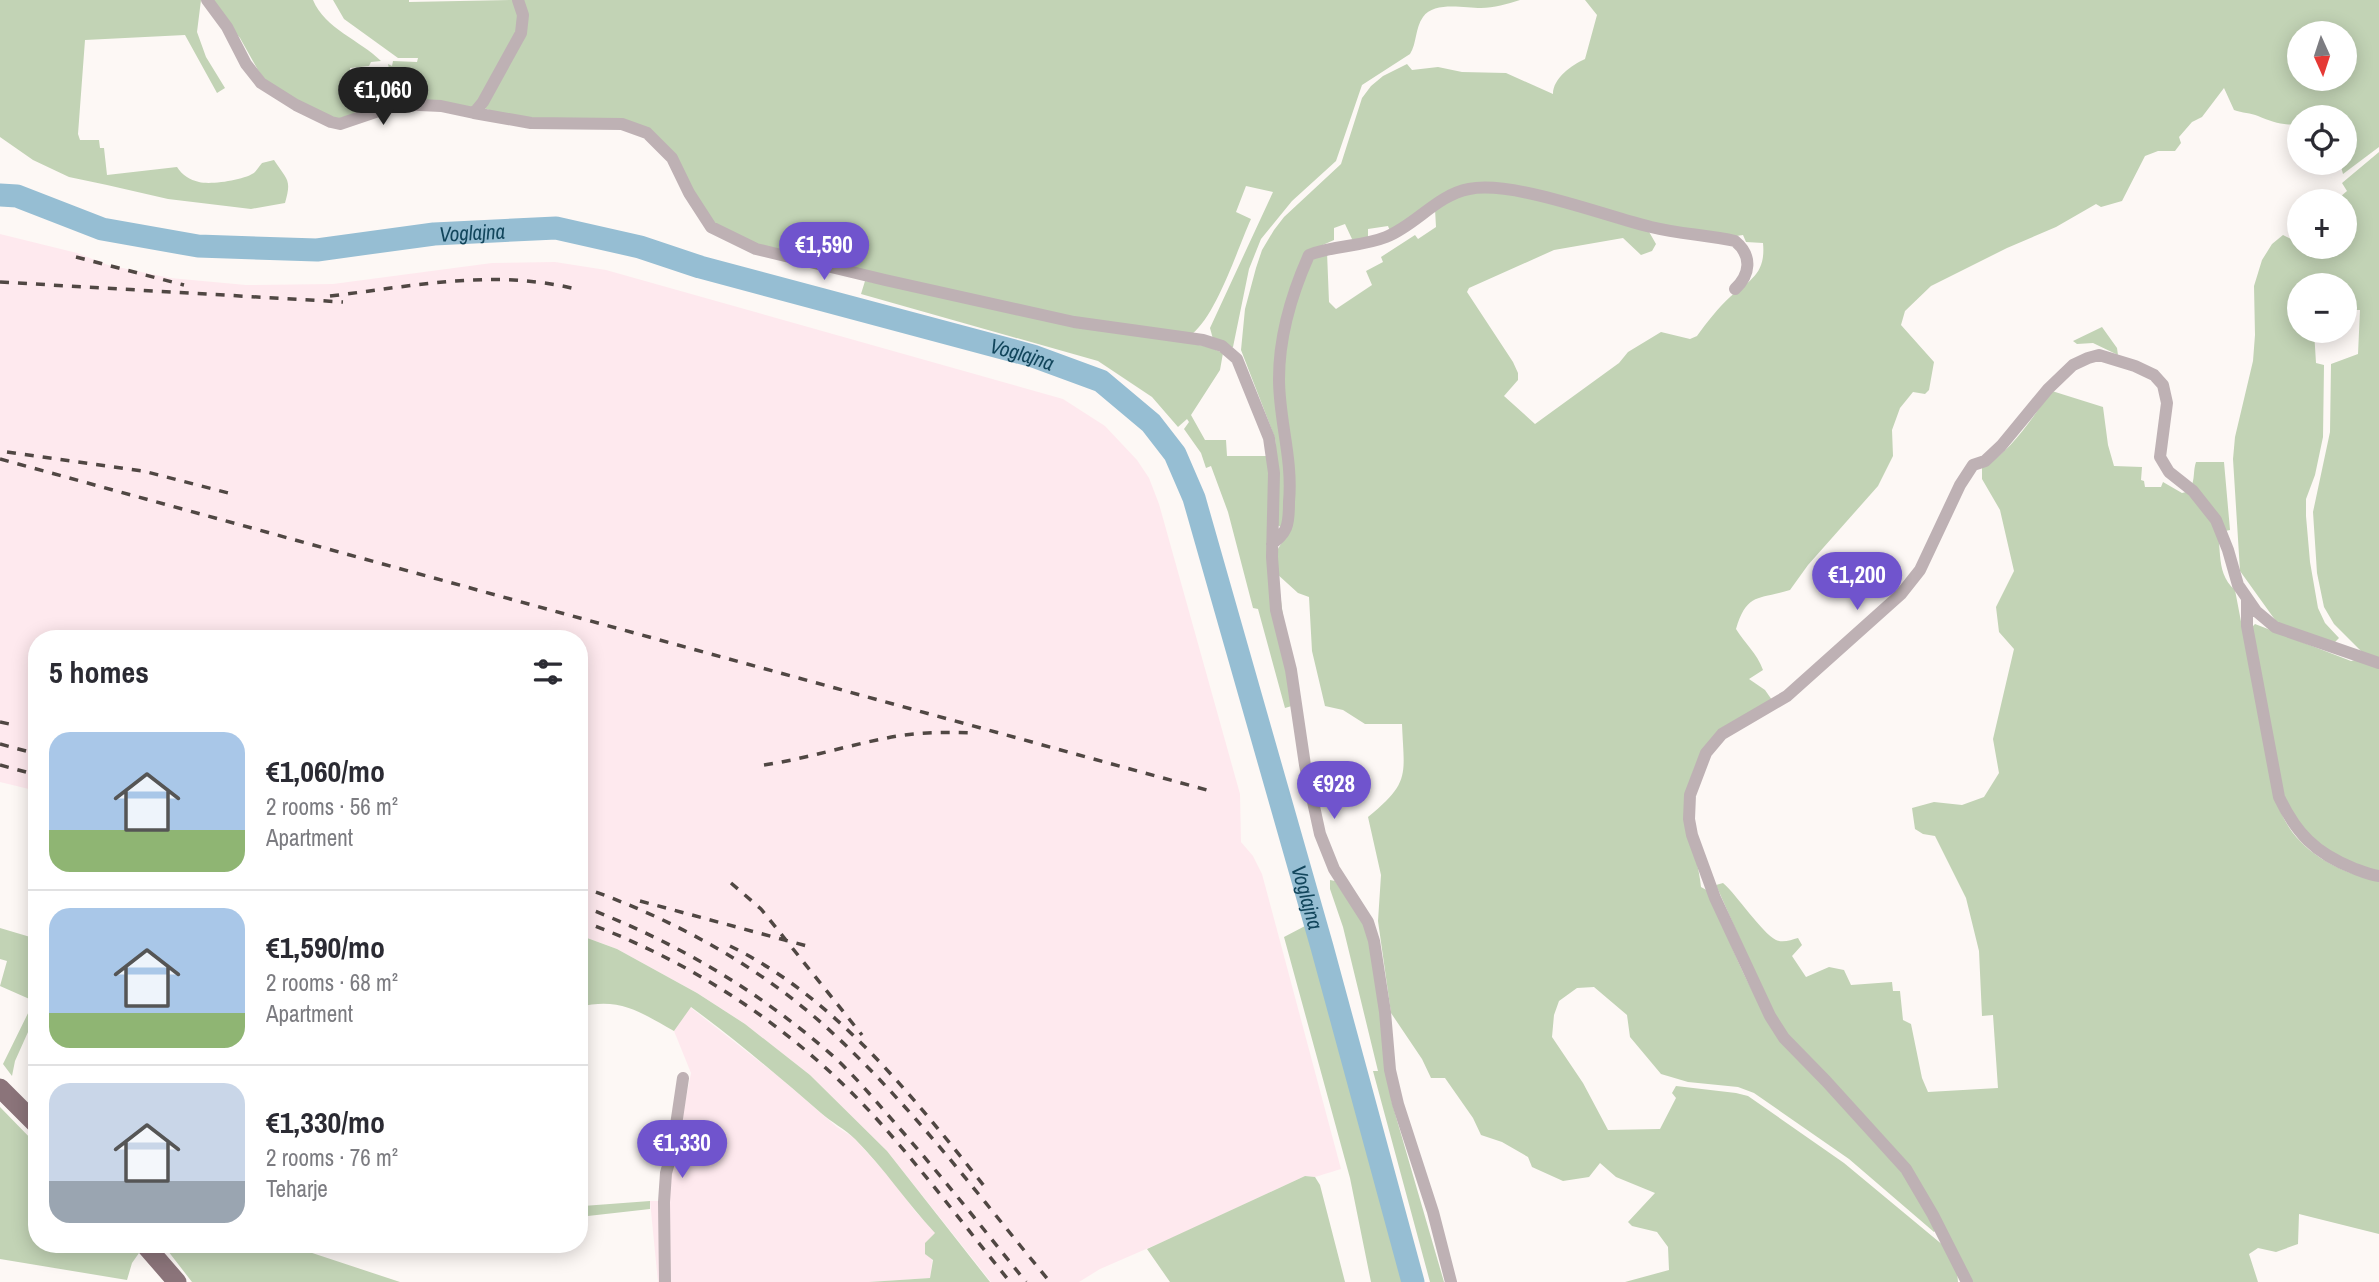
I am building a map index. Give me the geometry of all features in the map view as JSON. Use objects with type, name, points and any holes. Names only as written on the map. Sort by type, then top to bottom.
[{"type":"main road","points":[[0,1087],[28,1116]]},
{"type":"main road","points":[[152,1253],[177,1282]]},
{"type":"street","points":[[207,0],[227,27],[246,64],[261,83],[296,105],[331,122],[340,124],[399,104],[441,106],[531,123],[622,124],[647,133],[672,158],[689,193],[711,227],[756,248],[1074,322],[1200,340],[1222,346],[1237,359],[1269,438],[1274,473],[1272,544],[1276,610],[1291,670],[1305,765],[1320,834],[1334,869],[1368,922],[1374,941],[1395,1093],[1433,1212],[1451,1282]]},
{"type":"street","points":[[474,113],[483,102],[521,33],[523,15],[518,0]]},
{"type":"street","points":[[1272,544],[1287,528],[1291,486],[1289,449],[1279,379],[1283,340],[1299,277],[1309,255],[1328,248],[1368,243],[1390,236],[1450,196],[1469,189],[1489,187],[1548,198],[1654,228],[1735,241],[1747,261],[1748,272],[1745,280],[1735,289]]},
{"type":"street","points":[[1967,1282],[1933,1214],[1906,1169],[1784,1038],[1770,1016],[1715,898],[1692,835],[1689,819],[1690,795],[1706,753],[1721,734],[1787,696],[1901,594],[1920,570],[1960,485],[1973,465],[1985,461],[2008,438],[2048,389],[2073,365],[2099,355],[2135,366],[2154,375],[2163,385],[2167,403],[2160,457],[2169,472],[2193,491],[2216,520],[2238,586],[2256,611],[2275,627],[2379,663]]},
{"type":"street","points":[[2247,598],[2247,626],[2279,797],[2288,817],[2304,839],[2332,860],[2379,876]]},
{"type":"street","points":[[665,1282],[665,1193],[682,1078]]},
{"type":"shaded area","points":[[0,234],[77,253],[108,265],[170,278],[246,285],[333,284],[492,263],[555,262],[606,270],[1063,399],[1105,426],[1137,460],[1149,478],[1159,504],[1240,794],[1241,842],[1253,856],[1262,874],[1341,1169],[1315,1177],[1305,1176],[1100,1269],[1079,1282],[991,1282],[887,1151],[810,1075],[745,1024],[697,993],[617,949],[588,938],[588,630],[28,630],[28,789],[0,782]]},
{"type":"shaded area","points":[[690,1007],[778,1076],[837,1127],[853,1137],[893,1181],[915,1211],[936,1233],[930,1278],[869,1282],[658,1282],[650,1201],[669,1201],[671,1173],[691,1073],[674,1031]]},
{"type":"green space","points":[[0,0],[201,0],[197,32],[206,57],[225,88],[217,93],[185,35],[85,40],[78,134],[80,140],[99,140],[100,148],[104,148],[107,175],[177,167],[184,175],[196,181],[220,182],[251,175],[262,163],[274,160],[287,180],[285,203],[251,209],[168,199],[69,177],[33,160],[0,137]]},
{"type":"green space","points":[[212,0],[313,0],[334,27],[381,61],[371,62],[369,66],[350,68],[353,106],[374,105],[374,110],[360,116],[331,119],[268,84],[240,38]]},
{"type":"green space","points":[[333,0],[514,0],[519,32],[474,108],[406,100],[394,93],[388,64],[392,66],[393,61],[417,62],[418,58],[398,58],[344,19]]},
{"type":"green space","points":[[521,0],[1520,0],[1491,7],[1450,6],[1428,12],[1420,21],[1410,54],[1362,85],[1336,161],[1292,201],[1261,239],[1249,269],[1233,347],[1229,348],[1213,339],[1210,328],[1273,192],[1246,186],[1236,212],[1251,219],[1218,297],[1201,325],[1192,334],[1082,319],[774,252],[708,220],[683,170],[638,124],[518,119],[483,108],[523,38]]},
{"type":"green space","points":[[1585,0],[2379,0],[2379,147],[2357,164],[2357,105],[2287,105],[2287,124],[2278,123],[2234,110],[2224,88],[2202,117],[2192,122],[2179,137],[2181,143],[2175,151],[2158,151],[2145,156],[2122,201],[2101,207],[2096,204],[2056,227],[1931,286],[1905,311],[1901,325],[1934,362],[1929,390],[1925,394],[1913,392],[1900,408],[1892,430],[1893,456],[1878,486],[1808,565],[1790,590],[1756,599],[1740,617],[1736,629],[1763,670],[1749,679],[1765,690],[1772,700],[1721,730],[1711,740],[1696,764],[1688,792],[1687,820],[1701,887],[1710,892],[1751,988],[1782,1040],[1889,1152],[1916,1189],[1937,1229],[1934,1232],[1849,1159],[1754,1093],[1738,1087],[1688,1082],[1661,1074],[1630,1037],[1627,1015],[1594,987],[1577,988],[1559,1001],[1554,1015],[1552,1037],[1583,1083],[1608,1130],[1660,1129],[1676,1098],[1672,1093],[1676,1086],[1748,1096],[1844,1163],[1944,1246],[1957,1271],[1958,1282],[1625,1282],[1669,1270],[1668,1247],[1657,1232],[1632,1226],[1628,1222],[1655,1193],[1616,1177],[1600,1163],[1589,1177],[1563,1181],[1532,1167],[1528,1157],[1502,1142],[1481,1135],[1473,1118],[1445,1078],[1431,1078],[1422,1059],[1391,1013],[1378,921],[1381,875],[1368,817],[1392,795],[1402,776],[1402,724],[1365,724],[1343,710],[1325,706],[1312,651],[1309,597],[1298,593],[1276,573],[1275,554],[1289,530],[1293,486],[1292,449],[1282,378],[1288,329],[1301,280],[1311,257],[1327,252],[1329,302],[1336,309],[1372,285],[1366,271],[1383,262],[1381,257],[1415,235],[1418,239],[1436,227],[1435,209],[1469,191],[1486,189],[1532,196],[1648,230],[1656,244],[1652,251],[1641,255],[1623,238],[1554,250],[1469,288],[1467,292],[1518,373],[1518,380],[1504,396],[1535,424],[1619,363],[1628,352],[1661,332],[1690,339],[1697,336],[1721,306],[1755,275],[1762,262],[1763,243],[1746,242],[1743,235],[1730,237],[1655,226],[1549,195],[1490,184],[1470,185],[1455,190],[1390,231],[1388,226],[1368,229],[1368,240],[1352,239],[1345,224],[1334,228],[1334,240],[1307,252],[1296,275],[1279,340],[1275,380],[1286,450],[1288,485],[1286,523],[1281,527],[1277,525],[1278,473],[1275,438],[1241,350],[1245,309],[1262,250],[1284,217],[1341,164],[1362,98],[1383,76],[1407,64],[1412,70],[1438,67],[1462,72],[1506,73],[1553,94],[1560,77],[1585,59],[1597,15]]},
{"type":"green space","points":[[2379,152],[2379,659],[2362,652],[2334,624],[2324,607],[2317,573],[2313,512],[2330,432],[2331,364],[2358,354],[2360,310],[2357,310],[2357,273],[2287,273],[2287,343],[2315,343],[2316,363],[2324,365],[2323,437],[2315,475],[2306,499],[2306,516],[2318,608],[2325,623],[2339,638],[2333,644],[2278,624],[2240,571],[2233,459],[2235,437],[2253,361],[2254,286],[2262,260],[2272,244],[2283,235],[2287,237],[2287,259],[2357,259],[2357,189],[2346,189],[2342,183],[2352,175],[2357,175],[2357,170]]},
{"type":"green space","points":[[865,281],[1209,347],[1223,353],[1220,370],[1191,415],[1205,440],[1226,440],[1227,456],[1270,456],[1271,526],[1295,705],[1285,708],[1258,609],[1253,608],[1228,512],[1211,466],[1206,468],[1201,453],[1184,429],[1189,422],[1187,419],[1178,427],[1152,397],[1098,361],[861,294]]},
{"type":"green space","points":[[2102,327],[2117,348],[2118,355],[2093,343],[2077,344],[2073,341]]},
{"type":"green space","points":[[2052,391],[2103,407],[2114,466],[2142,467],[2141,480],[2144,481],[2145,487],[2161,487],[2163,482],[2182,493],[2186,492],[2210,515],[2216,528],[2224,574],[2235,590],[2275,800],[2289,828],[2317,856],[2358,876],[2379,881],[2379,1234],[2299,1214],[2298,1244],[2276,1252],[2258,1248],[2249,1254],[2258,1282],[1971,1282],[1927,1195],[1793,1044],[1774,1016],[1716,885],[1723,883],[1776,940],[1798,938],[1802,945],[1792,956],[1806,977],[1829,967],[1844,970],[1851,985],[1892,982],[1893,991],[1900,991],[1903,1020],[1911,1024],[1922,1078],[1928,1092],[1998,1088],[1993,1015],[1982,1016],[1979,951],[1966,898],[1935,836],[1915,829],[1912,808],[1934,802],[1962,805],[1984,797],[1999,773],[1993,739],[2014,649],[1999,632],[1996,607],[2014,571],[2000,510],[1982,479],[1982,467],[2012,443]]},
{"type":"green space","points":[[2196,462],[2224,462],[2230,530],[2225,531],[2191,487]]},
{"type":"green space","points":[[2255,624],[2351,661],[2360,659],[2379,667],[2379,873],[2333,856],[2308,837],[2283,796],[2250,629]]},
{"type":"green space","points":[[1330,880],[1335,881],[1363,923],[1371,945],[1392,1103],[1444,1282],[1430,1282],[1373,1071],[1378,1071],[1343,927],[1330,889]]},
{"type":"green space","points":[[1305,926],[1357,1104],[1402,1282],[1371,1282],[1350,1178],[1284,937]]},
{"type":"green space","points":[[0,928],[28,936],[28,998],[0,986],[7,961],[0,959]]},
{"type":"green space","points":[[588,938],[617,949],[697,993],[745,1024],[810,1075],[887,1151],[990,1282],[869,1282],[930,1278],[933,1260],[925,1254],[925,1243],[935,1233],[851,1135],[691,1007],[674,1031],[629,1008],[588,1005]]},
{"type":"green space","points":[[28,1013],[28,1032],[15,1061],[12,1076],[3,1064]]},
{"type":"green space","points":[[0,1107],[28,1136],[28,1253],[139,1253],[132,1263],[127,1280],[0,1259]]},
{"type":"green space","points":[[1305,1176],[1315,1177],[1320,1185],[1345,1282],[1170,1282],[1147,1249]]},
{"type":"green space","points":[[650,1201],[650,1209],[588,1216],[588,1206]]},
{"type":"green space","points":[[170,1253],[312,1253],[400,1282],[192,1282]]},
{"type":"waterway","name":"Voglajna","points":[[0,195],[17,196],[102,229],[198,246],[317,250],[434,234],[556,228],[640,247],[700,267],[1033,356],[1101,381],[1151,423],[1175,454],[1194,498],[1322,947],[1413,1282]]},
{"type":"railway","points":[[76,257],[184,285]]},
{"type":"railway","points":[[330,296],[424,284],[486,280],[517,280],[580,290]]},
{"type":"railway","points":[[0,282],[343,302]]},
{"type":"railway","points":[[7,452],[143,471],[236,495]]},
{"type":"railway","points":[[0,459],[1214,792]]},
{"type":"railway","points":[[0,722],[14,725]]},
{"type":"railway","points":[[764,765],[894,737],[928,733],[975,733]]},
{"type":"railway","points":[[0,744],[28,752]]},
{"type":"railway","points":[[0,765],[28,773]]},
{"type":"railway","points":[[731,883],[761,909],[862,1035]]},
{"type":"railway","points":[[588,889],[646,912],[710,944],[799,1004],[857,1056],[915,1118],[1050,1282]]},
{"type":"railway","points":[[640,901],[807,946]]},
{"type":"railway","points":[[588,909],[648,934],[713,969],[775,1009],[833,1056],[917,1149],[1026,1282]]},
{"type":"railway","points":[[588,924],[622,937],[705,979],[782,1031],[817,1060],[883,1126],[1010,1282]]},
{"type":"railway","points":[[730,946],[768,968],[838,1021],[901,1085],[985,1187]]}]
